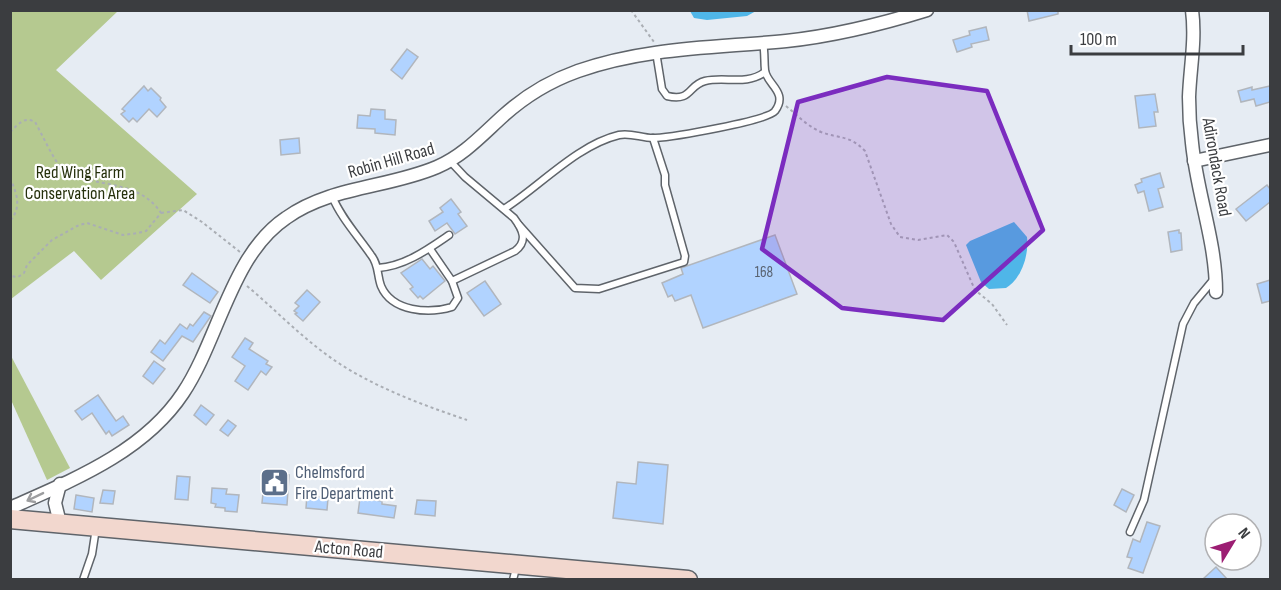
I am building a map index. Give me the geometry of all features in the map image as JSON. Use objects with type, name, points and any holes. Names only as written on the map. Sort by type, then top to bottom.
[{"type":"main road","name":"Acton Road","points":[[10,519],[96,526],[515,572],[688,579]]},
{"type":"street","name":"Robin Hill Road","points":[[10,508],[105,462],[134,444],[172,408],[201,362],[237,280],[249,259],[266,235],[285,218],[320,200],[406,178],[450,160],[468,148],[530,95],[555,80],[582,69],[656,52],[808,38],[870,20],[927,10]]},
{"type":"street","name":"Adirondack Road","points":[[1192,10],[1194,30],[1189,111],[1194,161],[1208,225],[1216,276],[1216,292]]},
{"type":"street","points":[[1194,161],[1270,145]]},
{"type":"street","points":[[60,484],[55,503],[60,523]]},
{"type":"lane","points":[[504,209],[580,153],[620,134],[653,138],[766,117],[774,113],[779,100],[776,87],[765,72],[763,43]]},
{"type":"lane","points":[[656,52],[662,89],[667,96],[685,96],[705,81],[747,80],[765,72]]},
{"type":"lane","points":[[450,160],[465,177],[504,209],[575,288],[599,289],[684,261],[665,185],[665,175],[653,138]]},
{"type":"lane","points":[[332,196],[343,217],[372,256],[386,295],[403,305],[425,312],[446,309],[456,303],[458,292],[429,249]]},
{"type":"lane","points":[[452,280],[520,247],[524,237],[519,225]]},
{"type":"lane","points":[[378,268],[394,266],[429,249],[448,236]]},
{"type":"lane","points":[[1130,532],[1144,500],[1183,324],[1194,303],[1216,276]]},
{"type":"lane","points":[[83,579],[93,554],[96,526]]},
{"type":"path","points":[[631,10],[654,43],[656,52]]},
{"type":"path","points":[[779,100],[804,122],[822,132],[844,136],[858,143],[865,151],[891,224],[900,237],[918,240],[947,235],[954,242],[975,290],[992,304],[1007,325]]},
{"type":"path","points":[[10,132],[24,119],[30,119],[35,122],[60,166],[80,176],[128,189],[146,197],[161,213]]},
{"type":"path","points":[[10,178],[19,202],[17,214],[10,221]]},
{"type":"path","points":[[10,276],[18,277],[24,273],[27,265],[52,240],[79,225],[87,224],[123,235],[138,234],[146,231],[161,213],[183,210],[249,259]]},
{"type":"path","points":[[237,280],[325,353],[352,372],[419,404],[467,420]]},
{"type":"highlighted area","points":[[887,77],[987,91],[1043,230],[943,320],[842,308],[762,249],[798,102]]},
{"type":"green space","name":"Red Wing Farm Conservation Area","points":[[11,10],[118,11],[56,70],[197,194],[101,280],[74,251],[11,299]]},
{"type":"green space","points":[[10,354],[70,468],[47,480],[11,400]]},
{"type":"water","points":[[690,11],[756,11],[747,16],[707,20],[694,18]]},
{"type":"water","points":[[1014,222],[1027,237],[1027,251],[1023,266],[1012,284],[1006,288],[989,289],[981,282],[966,245],[970,241]]},
{"type":"building","points":[[1027,10],[1058,10],[1058,14],[1029,21]]},
{"type":"building","points":[[986,27],[989,40],[971,44],[972,47],[957,52],[953,40],[970,35],[969,31]]},
{"type":"building","points":[[407,49],[418,57],[402,79],[391,70]]},
{"type":"building","points":[[144,86],[148,91],[151,88],[166,107],[157,117],[149,109],[137,122],[133,118],[129,122],[121,114],[125,111],[122,109]]},
{"type":"building","points":[[1270,86],[1270,102],[1256,106],[1254,99],[1241,102],[1238,91]]},
{"type":"building","points":[[1155,94],[1158,112],[1154,112],[1156,126],[1139,128],[1135,96]]},
{"type":"building","points":[[371,109],[385,110],[385,119],[396,120],[395,135],[375,133],[375,129],[357,128],[358,115],[370,116]]},
{"type":"building","points":[[299,138],[300,153],[281,155],[280,140]]},
{"type":"building","points":[[1160,173],[1164,187],[1158,189],[1163,207],[1149,211],[1144,191],[1138,193],[1135,185],[1142,182],[1141,179]]},
{"type":"building","points":[[1267,185],[1270,189],[1270,202],[1246,221],[1236,209]]},
{"type":"building","points":[[451,199],[461,212],[458,214],[467,226],[455,234],[447,223],[435,231],[429,221],[443,212],[440,208]]},
{"type":"building","points":[[1179,230],[1182,250],[1171,252],[1168,232]]},
{"type":"building","points":[[775,235],[797,294],[703,328],[691,295],[675,301],[672,295],[668,297],[662,283],[683,274],[681,268]]},
{"type":"building","points":[[422,259],[430,269],[433,266],[445,281],[423,299],[420,296],[418,298],[410,289],[413,287],[401,273]]},
{"type":"building","points":[[192,273],[218,292],[210,303],[183,285]]},
{"type":"building","points":[[1270,280],[1270,301],[1262,303],[1257,284]]},
{"type":"building","points":[[485,281],[501,304],[484,316],[467,293]]},
{"type":"building","points":[[307,290],[320,302],[303,321],[295,314],[297,313],[294,311],[299,306],[295,303]]},
{"type":"building","points":[[204,312],[211,316],[193,342],[182,336],[163,361],[151,352],[160,340],[165,344],[180,324],[187,329],[190,324],[193,326]]},
{"type":"building","points":[[245,338],[253,343],[249,349],[268,361],[266,364],[272,367],[266,375],[261,371],[248,390],[235,381],[245,366],[232,357]]},
{"type":"building","points":[[154,361],[165,369],[153,384],[143,376]]},
{"type":"building","points":[[98,395],[116,421],[123,416],[129,425],[112,436],[109,431],[106,434],[92,413],[82,420],[75,411]]},
{"type":"building","points":[[201,405],[214,415],[206,425],[194,415]]},
{"type":"building","points":[[228,420],[236,426],[228,436],[220,430]]},
{"type":"building","points":[[638,462],[668,465],[663,524],[613,518],[617,482],[636,484]]},
{"type":"building","points":[[265,473],[289,475],[287,505],[262,503]]},
{"type":"building","points":[[177,476],[190,477],[188,500],[175,499]]},
{"type":"building","points":[[212,488],[227,489],[226,494],[239,495],[237,512],[215,507],[216,504],[211,503]]},
{"type":"building","points":[[1122,489],[1134,495],[1126,512],[1114,505]]},
{"type":"building","points":[[103,490],[115,491],[113,504],[100,503]]},
{"type":"building","points":[[76,495],[94,498],[92,512],[74,509]]},
{"type":"building","points":[[307,495],[328,498],[327,510],[306,508]]},
{"type":"building","points":[[360,498],[382,501],[382,504],[396,506],[394,518],[358,513]]},
{"type":"building","points":[[417,500],[436,501],[435,516],[415,514]]},
{"type":"building","points":[[1147,522],[1160,526],[1143,573],[1128,568],[1132,558],[1127,557],[1133,539],[1140,542]]},
{"type":"building","points":[[1211,572],[1221,572],[1227,579],[1203,579]]},
{"type":"place","name":"Chelmsford Fire Department","points":[[274,482]]}]
